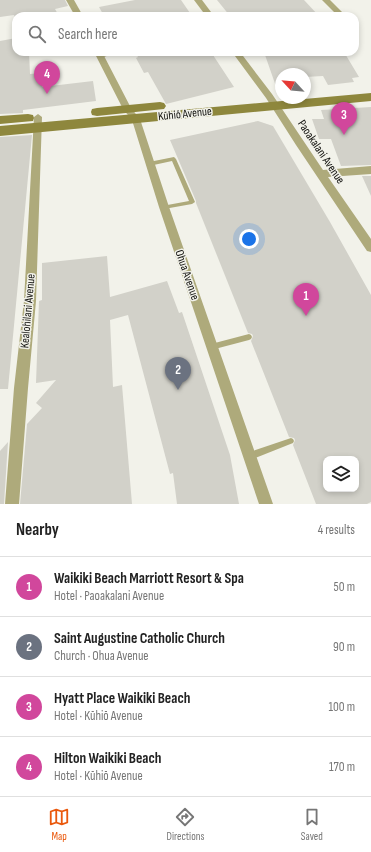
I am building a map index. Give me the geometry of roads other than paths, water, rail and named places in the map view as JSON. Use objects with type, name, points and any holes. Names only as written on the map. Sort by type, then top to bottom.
[{"type":"street","points":[[70,0],[77,12]]},
{"type":"street","points":[[198,0],[207,12]]},
{"type":"street","points":[[326,0],[338,12]]},
{"type":"street","name":"Ohua Avenue","points":[[100,56],[128,109],[136,119],[149,164],[266,504]]},
{"type":"street","name":"Paoakalani Avenue","points":[[239,56],[275,99]]},
{"type":"street","name":"Kūhiō Avenue","points":[[311,97],[343,95],[371,88]]},
{"type":"street","name":"Kūhiō Avenue","points":[[311,93],[371,97]]},
{"type":"street","name":"Kūhiō Avenue","points":[[0,131],[38,123],[128,109],[275,99]]},
{"type":"street","name":"Kūhiō Avenue","points":[[0,120],[38,123],[136,119],[275,99]]},
{"type":"street","name":"Paoakalani Avenue","points":[[278,104],[320,174],[371,248]]},
{"type":"street","name":"Kealohilani Avenue","points":[[12,504],[21,388],[30,301],[38,123]]},
{"type":"street","points":[[320,174],[371,170]]},
{"type":"lane","points":[[149,164],[174,159],[192,202],[164,207]]},
{"type":"lane","points":[[211,347],[250,337]]},
{"type":"lane","points":[[250,456],[291,441]]},
{"type":"place","name":"Hilton Waikiki Beach","points":[[47,94]]},
{"type":"place","name":"Hyatt Place Waikiki Beach","points":[[344,135]]},
{"type":"place","name":"Waikiki Beach Marriott Resort & Spa","points":[[306,316]]},
{"type":"place","name":"Saint Augustine Catholic Church","points":[[178,390]]}]
